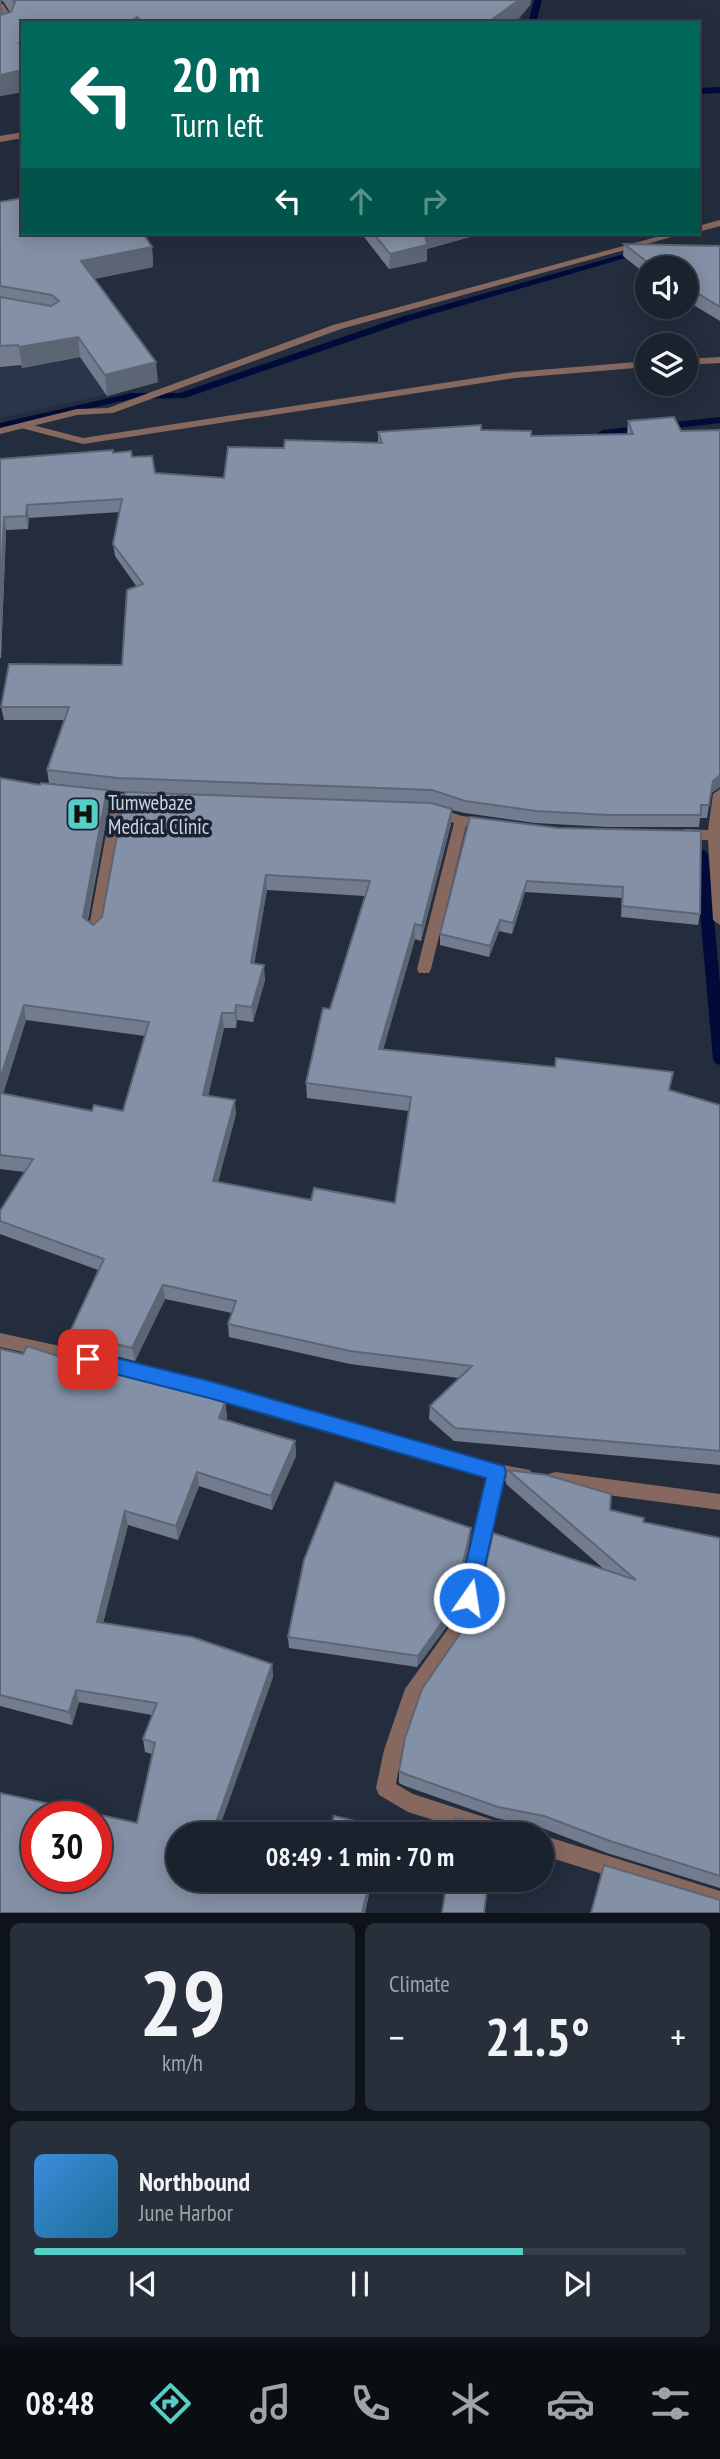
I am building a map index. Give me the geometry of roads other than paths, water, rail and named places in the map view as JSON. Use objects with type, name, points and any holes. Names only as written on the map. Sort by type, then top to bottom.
[{"type":"street","points":[[0,6],[11,22],[10,28],[0,31]]},
{"type":"street","points":[[0,139],[21,135]]},
{"type":"street","points":[[700,228],[720,223]]},
{"type":"street","points":[[0,431],[77,412],[109,411],[337,327],[674,235]]},
{"type":"street","points":[[698,361],[720,360]]},
{"type":"street","points":[[25,426],[83,441],[515,375],[635,365]]},
{"type":"street","points":[[79,794],[157,801]]},
{"type":"street","points":[[720,794],[714,835],[720,920]]},
{"type":"street","points":[[96,932],[119,799]]},
{"type":"street","points":[[417,810],[431,811],[461,821],[498,825]]},
{"type":"street","points":[[424,969],[461,821]]},
{"type":"street","points":[[668,834],[714,835]]},
{"type":"street","points":[[0,1340],[37,1346],[213,1391],[497,1472],[720,1502]]},
{"type":"street","points":[[470,1822],[408,1802],[386,1788],[393,1750],[412,1695],[463,1623],[497,1472]]},
{"type":"street","points":[[554,1849],[720,1901]]},
{"type":"waterway","points":[[533,21],[538,0]]},
{"type":"waterway","points":[[700,91],[720,90]]},
{"type":"waterway","points":[[0,426],[131,396],[181,396],[405,319],[641,252]]},
{"type":"waterway","points":[[609,453],[603,433],[720,420]]},
{"type":"waterway","points":[[684,849],[701,854],[720,1059]]},
{"type":"place","name":"Tumwebaze Medical Clinic","points":[[83,814]]}]
